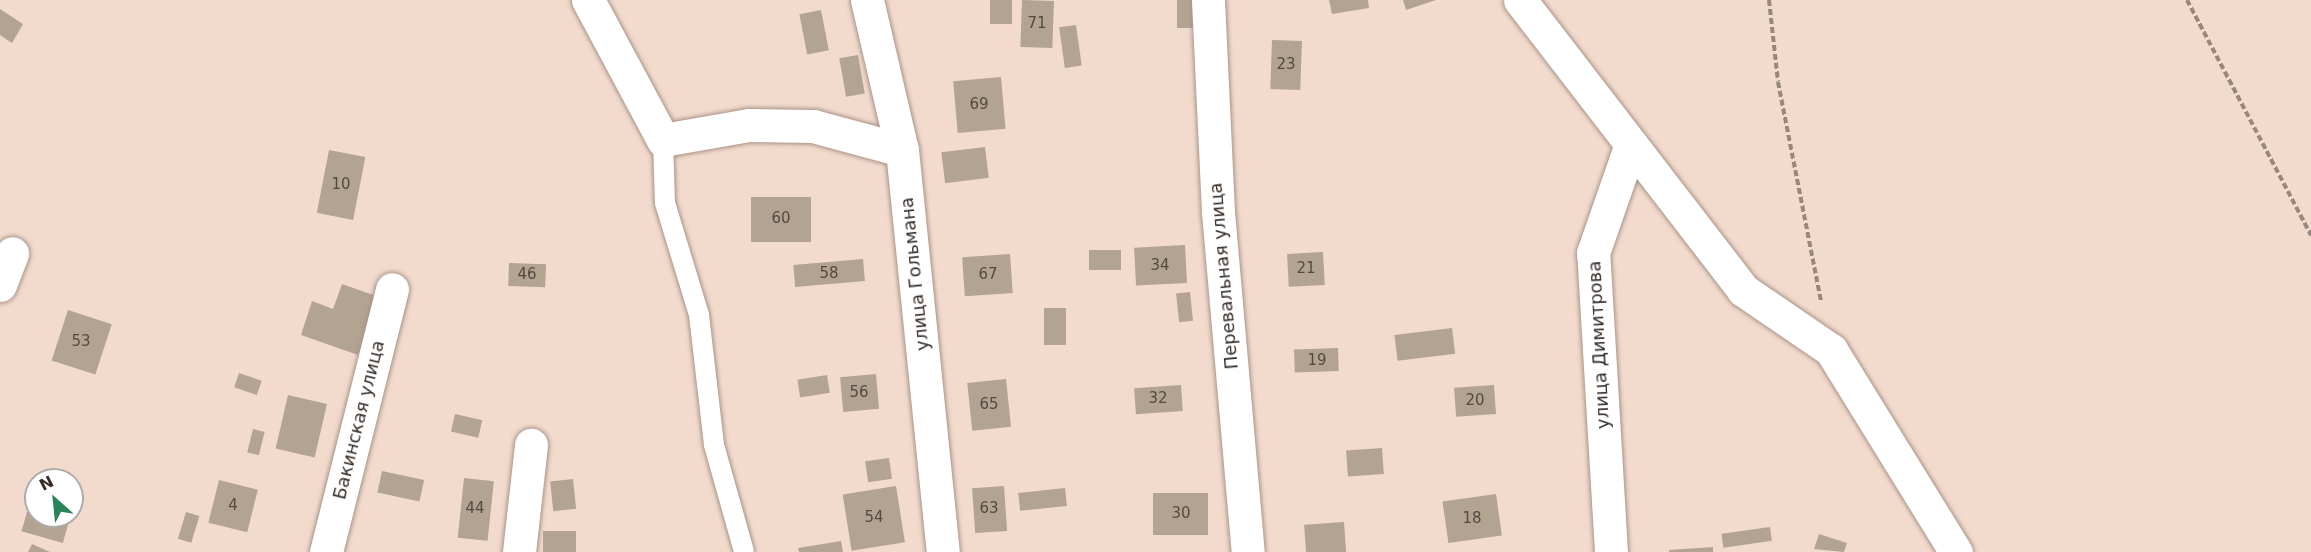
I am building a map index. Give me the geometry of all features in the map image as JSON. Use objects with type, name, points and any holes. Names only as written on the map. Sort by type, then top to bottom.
[{"type":"street","points":[[588,0],[663,140],[749,125],[813,126],[902,150]]},
{"type":"street","name":"улица Гольмана","points":[[867,0],[902,150],[943,552]]},
{"type":"street","name":"Перевальная улица","points":[[1208,0],[1218,212],[1248,552]]},
{"type":"street","points":[[1520,0],[1743,290],[1831,350],[1956,552]]},
{"type":"street","name":"улица Димитрова","points":[[1611,552],[1593,253],[1631,144]]},
{"type":"street","points":[[0,285],[12,253]]},
{"type":"street","name":"Бакинская улица","points":[[326,552],[392,289]]},
{"type":"street","points":[[519,552],[531,445]]},
{"type":"lane","points":[[663,140],[665,203],[699,315],[714,445],[744,552]]},
{"type":"path","points":[[1769,0],[1778,82],[1831,350]]},
{"type":"path","points":[[2187,0],[2311,235]]},
{"type":"building","points":[[990,0],[1012,0],[1012,24],[990,24]]},
{"type":"building","points":[[1022,0],[1054,1],[1052,48],[1020,47]]},
{"type":"building","points":[[1177,0],[1194,0],[1194,28],[1177,28]]},
{"type":"building","points":[[1329,0],[1368,0],[1369,8],[1332,14]]},
{"type":"building","points":[[1403,0],[1436,0],[1406,10]]},
{"type":"building","points":[[0,9],[23,24],[12,43],[0,35]]},
{"type":"building","points":[[821,10],[829,50],[807,54],[799,14]]},
{"type":"building","points":[[1076,25],[1082,66],[1065,68],[1059,27]]},
{"type":"building","points":[[1272,40],[1302,41],[1300,90],[1270,89]]},
{"type":"building","points":[[858,55],[865,93],[846,97],[839,58]]},
{"type":"building","points":[[1001,77],[1006,129],[958,133],[953,81]]},
{"type":"building","points":[[985,147],[989,178],[945,183],[941,152]]},
{"type":"building","points":[[329,150],[365,157],[353,220],[317,213]]},
{"type":"building","points":[[751,197],[811,197],[811,242],[751,242]]},
{"type":"building","points":[[1185,245],[1187,283],[1136,286],[1134,248]]},
{"type":"building","points":[[1089,250],[1121,250],[1121,270],[1089,270]]},
{"type":"building","points":[[1323,252],[1325,285],[1289,287],[1287,254]]},
{"type":"building","points":[[1010,254],[1013,293],[965,296],[962,257]]},
{"type":"building","points":[[863,259],[865,281],[795,287],[793,265]]},
{"type":"building","points":[[509,263],[546,264],[545,287],[508,286]]},
{"type":"building","points":[[342,284],[379,297],[358,355],[301,335],[312,301],[333,309]]},
{"type":"building","points":[[1190,292],[1193,321],[1179,322],[1176,293]]},
{"type":"building","points":[[1044,308],[1066,308],[1066,345],[1044,345]]},
{"type":"building","points":[[68,310],[112,324],[95,375],[52,360]]},
{"type":"building","points":[[1452,328],[1455,354],[1398,361],[1394,335]]},
{"type":"building","points":[[1338,348],[1339,371],[1295,373],[1294,350]]},
{"type":"building","points":[[239,373],[262,381],[257,395],[234,387]]},
{"type":"building","points":[[876,374],[879,409],[843,412],[840,377]]},
{"type":"building","points":[[827,375],[830,393],[800,397],[797,380]]},
{"type":"building","points":[[1006,379],[1011,427],[972,431],[967,383]]},
{"type":"building","points":[[1181,385],[1183,411],[1136,414],[1134,388]]},
{"type":"building","points":[[1494,385],[1496,414],[1456,417],[1454,388]]},
{"type":"building","points":[[288,395],[327,404],[315,458],[276,449]]},
{"type":"building","points":[[455,414],[482,420],[478,438],[451,432]]},
{"type":"building","points":[[253,429],[265,432],[259,455],[247,452]]},
{"type":"building","points":[[1382,448],[1384,474],[1348,476],[1346,451]]},
{"type":"building","points":[[889,458],[892,479],[868,482],[865,461]]},
{"type":"building","points":[[382,471],[424,480],[419,501],[377,493]]},
{"type":"building","points":[[464,478],[494,481],[488,541],[458,538]]},
{"type":"building","points":[[573,479],[576,509],[553,511],[550,481]]},
{"type":"building","points":[[219,480],[258,490],[247,532],[208,523]]},
{"type":"building","points":[[896,486],[905,542],[852,551],[843,494]]},
{"type":"building","points":[[1004,486],[1007,531],[975,533],[972,488]]},
{"type":"building","points":[[1065,488],[1067,506],[1020,511],[1018,493]]},
{"type":"building","points":[[1153,493],[1208,493],[1208,535],[1153,535]]},
{"type":"building","points":[[1496,494],[1502,536],[1448,543],[1443,502]]},
{"type":"building","points":[[186,512],[199,516],[191,543],[178,539]]},
{"type":"building","points":[[24,522],[24,528],[67,528],[63,543],[21,531]]},
{"type":"building","points":[[1344,522],[1346,552],[1306,552],[1304,525]]},
{"type":"building","points":[[1770,527],[1772,541],[1723,548],[1721,534]]},
{"type":"building","points":[[543,531],[576,531],[576,552],[543,552]]},
{"type":"building","points":[[1819,534],[1847,543],[1844,552],[1814,549]]},
{"type":"building","points":[[841,541],[843,552],[799,552],[798,548]]},
{"type":"building","points":[[32,544],[50,552],[28,552]]},
{"type":"building","points":[[1713,547],[1713,552],[1669,552],[1669,550]]}]
